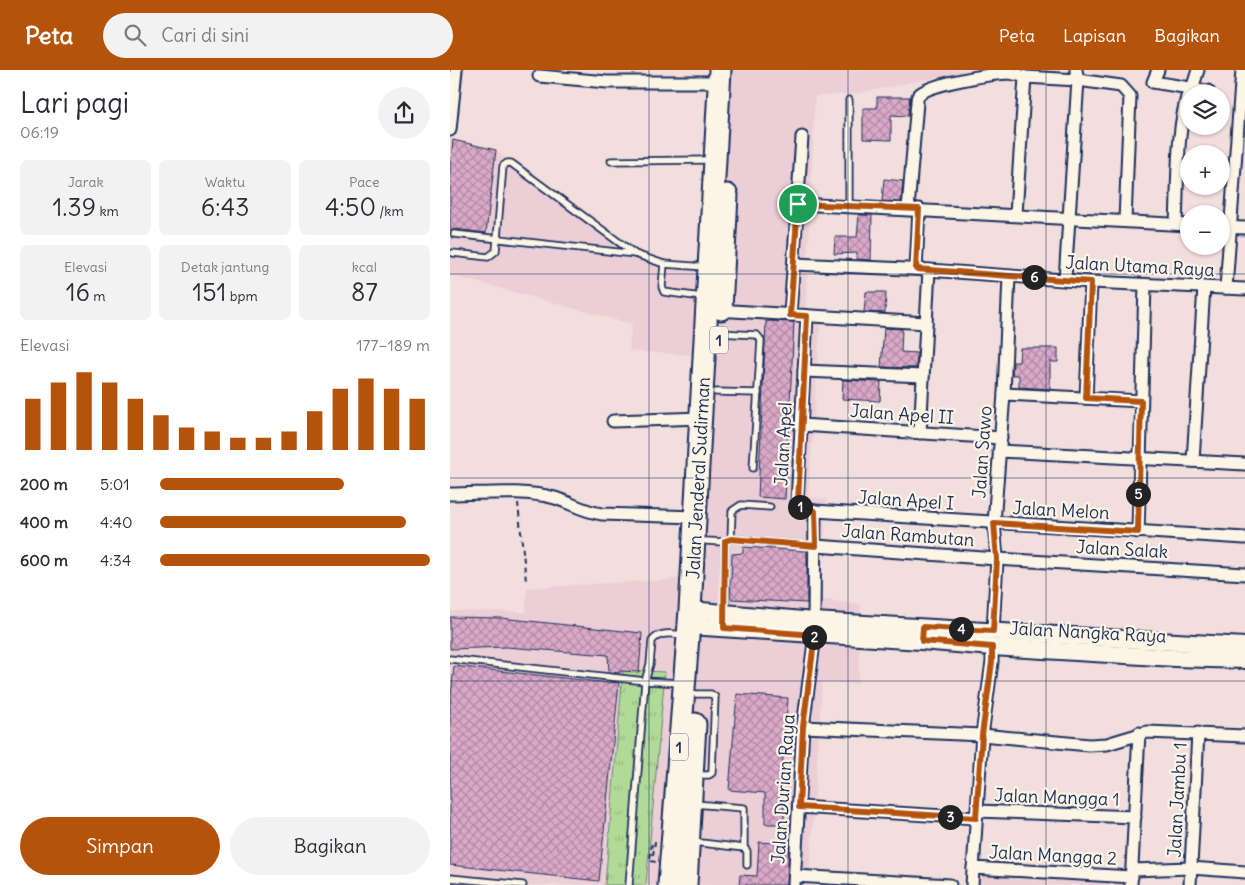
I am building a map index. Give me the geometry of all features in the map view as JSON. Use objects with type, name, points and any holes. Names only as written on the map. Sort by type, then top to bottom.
[{"type":"highway","name":"Jalan Jenderal Sudirman","points":[[694,622],[715,542],[716,392],[719,333],[708,267],[715,160],[725,74]]},
{"type":"highway","name":"Jalan Jenderal Sudirman","points":[[669,885],[690,688],[694,622],[696,517],[702,418],[714,304],[725,74]]},
{"type":"highway","name":"Jalan Jenderal Sudirman","points":[[686,885],[693,775],[690,688]]},
{"type":"street","points":[[450,130],[456,70]]},
{"type":"street","points":[[1158,70],[1153,82],[1180,87]]},
{"type":"street","points":[[1192,85],[1198,70]]},
{"type":"street","points":[[916,269],[913,209],[917,102],[920,94],[945,84],[1008,73],[1025,77],[1077,75],[1121,86],[1130,96],[1125,221]]},
{"type":"street","points":[[539,76],[552,74],[607,76],[725,74]]},
{"type":"street","points":[[1065,280],[1077,75]]},
{"type":"street","points":[[1230,211],[1240,172],[1243,76]]},
{"type":"street","points":[[1016,214],[1023,82],[1025,77]]},
{"type":"street","points":[[1176,224],[1181,135]]},
{"type":"street","points":[[790,315],[802,137]]},
{"type":"street","points":[[798,204],[849,205],[1180,224]]},
{"type":"street","points":[[1230,227],[1245,228]]},
{"type":"street","points":[[1226,255],[1226,288]]},
{"type":"street","name":"Jalan Utama Raya","points":[[794,264],[916,269],[1091,282],[1245,289]]},
{"type":"street","points":[[920,433],[928,270]]},
{"type":"street","name":"Jalan Sawo","points":[[972,885],[982,735],[992,662],[997,559],[994,523],[1004,394],[1009,276]]},
{"type":"street","points":[[1086,398],[1091,282]]},
{"type":"street","points":[[1138,532],[1145,284]]},
{"type":"street","points":[[1193,462],[1204,288]]},
{"type":"street","points":[[714,304],[790,315],[926,323]]},
{"type":"street","name":"Jalan Apel","points":[[807,316],[798,505],[801,508],[815,511]]},
{"type":"street","points":[[804,371],[923,376]]},
{"type":"street","points":[[1004,394],[1141,401]]},
{"type":"street","points":[[613,421],[702,418]]},
{"type":"street","name":"Jalan Apel II","points":[[801,425],[1000,438]]},
{"type":"street","points":[[1000,451],[1245,464]]},
{"type":"street","points":[[450,494],[517,494],[556,499],[590,512],[602,514],[696,517]]},
{"type":"street","points":[[814,628],[815,511]]},
{"type":"street","name":"Jalan Apel I","points":[[815,511],[994,523]]},
{"type":"street","name":"Jalan Melon","points":[[994,523],[1245,538]]},
{"type":"street","name":"Jalan Rambutan","points":[[816,546],[997,559]]},
{"type":"street","name":"Jalan Salak","points":[[997,559],[1245,574]]},
{"type":"street","name":"Jalan Nangka Raya","points":[[694,622],[724,620],[814,628],[1175,650],[1245,660]]},
{"type":"street","name":"Jalan Durian Raya","points":[[794,881],[803,727],[814,628]]},
{"type":"street","name":"Jalan Nangka Raya","points":[[1175,650],[1245,646]]},
{"type":"street","points":[[803,727],[982,735],[1100,745],[1139,733],[1198,733],[1245,736]]},
{"type":"street","points":[[1132,877],[1139,733]]},
{"type":"street","name":"Jalan Jambu 1","points":[[1190,885],[1198,733]]},
{"type":"street","name":"Jalan Mangga 1","points":[[799,807],[976,815],[1135,817]]},
{"type":"street","name":"Jalan Mangga 2","points":[[973,868],[1132,877],[1191,868],[1245,872]]},
{"type":"street","points":[[794,881],[950,885]]},
{"type":"lane","points":[[849,100],[849,205]]},
{"type":"lane","points":[[611,161],[715,160]]},
{"type":"lane","points":[[453,253],[488,257],[496,251],[503,166],[510,163],[635,254]]},
{"type":"lane","points":[[454,234],[635,254],[664,264],[708,267]]},
{"type":"lane","points":[[664,264],[662,287],[664,292],[714,304]]},
{"type":"lane","points":[[719,333],[757,335],[761,340],[753,468]]},
{"type":"lane","points":[[716,392],[758,393]]},
{"type":"lane","points":[[731,539],[732,511],[741,505],[770,507]]},
{"type":"lane","points":[[724,620],[715,542],[731,539],[816,546]]},
{"type":"lane","points":[[629,885],[645,681],[650,664],[653,638],[669,634],[694,622]]},
{"type":"lane","points":[[450,659],[645,681],[690,688]]},
{"type":"lane","points":[[692,804],[744,808],[744,848]]},
{"type":"lane","points":[[690,842],[744,848],[748,851],[747,865]]},
{"type":"lane","points":[[450,878],[523,885]]},
{"type":"path","points":[[517,494],[526,581]]},
{"type":"path","points":[[650,861],[652,842],[655,842],[653,855]]},
{"type":"shaded area","points":[[720,70],[971,70],[855,94],[815,96],[805,312],[821,314],[808,497],[827,500],[819,599],[861,605],[858,684],[822,682],[809,885],[450,885],[450,611],[526,612],[527,588],[680,579],[692,355],[629,351],[632,324],[450,275],[450,139],[496,150],[635,254],[664,264],[708,267]]},
{"type":"shaded area","points":[[979,873],[1125,883],[1125,885],[979,885]]},
{"type":"green space","points":[[623,670],[665,672],[646,885],[605,885]]},
{"type":"building","points":[[877,97],[910,97],[908,116],[891,115],[891,140],[863,139],[863,108],[877,108]]},
{"type":"building","points":[[453,140],[496,150],[486,233],[455,229],[450,231],[450,169]]},
{"type":"building","points":[[884,179],[903,181],[901,202],[882,201]]},
{"type":"building","points":[[859,215],[872,215],[871,260],[857,259],[857,253],[834,254],[835,237],[857,237]]},
{"type":"building","points":[[866,292],[886,292],[885,313],[864,312]]},
{"type":"building","points":[[766,321],[794,322],[785,499],[758,497]]},
{"type":"building","points":[[884,328],[902,329],[901,352],[917,353],[916,368],[881,367]]},
{"type":"building","points":[[1020,348],[1058,348],[1058,362],[1050,362],[1050,389],[1019,387],[1019,375],[1012,375],[1013,362],[1019,362]]},
{"type":"building","points":[[843,380],[881,382],[880,401],[842,399]]},
{"type":"building","points":[[743,547],[807,551],[807,603],[731,599],[732,554],[743,553]]},
{"type":"building","points":[[450,617],[501,618],[642,633],[639,672],[609,672],[608,655],[506,647],[450,649]]},
{"type":"building","points":[[454,666],[619,683],[599,881],[450,865],[450,706]]},
{"type":"building","points":[[737,694],[788,698],[779,804],[784,805],[784,824],[765,824],[765,793],[729,790]]},
{"type":"building","points":[[759,842],[789,844],[787,885],[739,885],[740,875],[757,876]]},
{"type":"route","points":[[798,204],[919,209],[916,269],[1091,282],[1086,398],[1141,401],[1138,532],[994,523],[997,559],[993,631],[923,627],[922,641],[992,647],[992,662],[982,735],[976,818],[799,807],[803,727],[815,635],[724,628],[725,541],[731,539],[816,546],[815,511],[801,508],[798,502],[807,316],[790,315],[798,204]]}]
